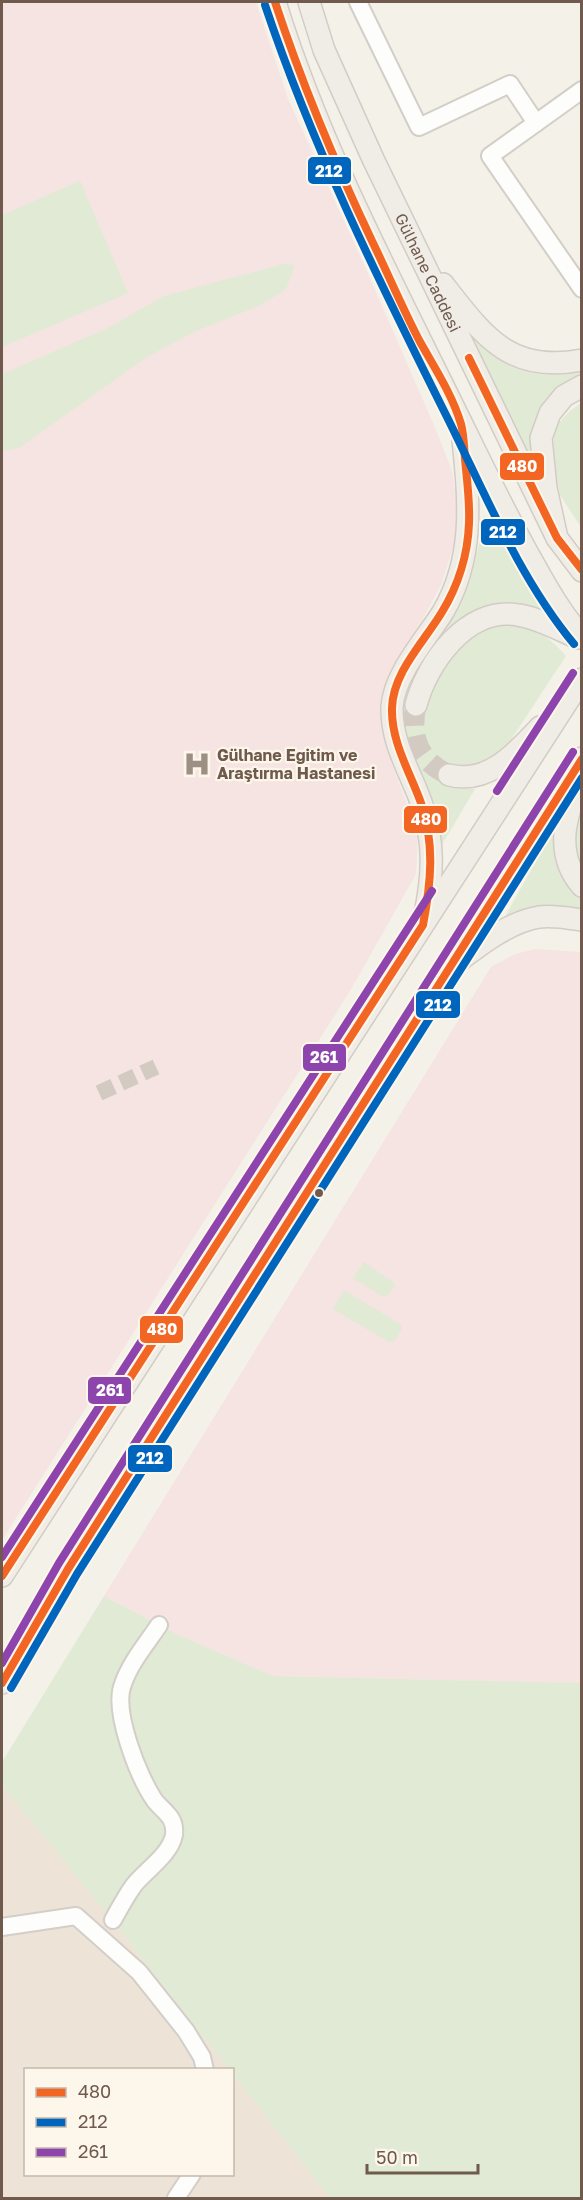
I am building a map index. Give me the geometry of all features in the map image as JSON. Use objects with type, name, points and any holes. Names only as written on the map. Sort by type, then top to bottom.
[{"type":"main road","points":[[275,2],[293,60],[334,162],[554,619]]},
{"type":"main road","name":"Gülhane Caddesi","points":[[309,2],[324,50],[417,252],[557,538]]},
{"type":"main road","points":[[417,252],[470,319],[500,347],[524,360],[557,363],[582,360]]},
{"type":"main road","points":[[582,386],[564,396],[550,413],[541,438],[546,488],[557,538],[582,570]]},
{"type":"main road","points":[[423,925],[432,880],[431,845],[421,800],[400,755],[394,731],[392,706],[398,685],[410,662],[444,610],[464,559],[469,524],[460,421]]},
{"type":"main road","points":[[416,705],[423,683],[439,657],[460,633],[484,619],[507,614],[554,619],[582,638]]},
{"type":"main road","points":[[2,1576],[579,683]]},
{"type":"main road","points":[[449,775],[469,778],[482,775],[506,760],[527,741],[579,683]]},
{"type":"main road","points":[[2,1683],[69,1569],[582,758]]},
{"type":"main road","points":[[582,775],[566,821],[564,838],[568,865],[582,886]]},
{"type":"main road","points":[[446,970],[484,943],[521,923],[545,917],[582,921]]},
{"type":"street","points":[[358,2],[419,127],[510,84],[536,123]]},
{"type":"street","points":[[582,90],[490,156],[582,289]]},
{"type":"street","points":[[113,1920],[133,1886],[171,1844],[174,1834],[170,1816],[156,1801],[128,1741],[121,1717],[122,1684],[159,1625]]},
{"type":"street","points":[[2,1927],[76,1916],[139,1972],[186,2031],[202,2056],[205,2068]]},
{"type":"street","points":[[176,2199],[191,2176]]},
{"type":"shaded area","name":"Gülhane Eğitim ve Araştırma Hastanesi","points":[[2,2],[256,2],[288,99],[362,260],[436,430],[452,471],[457,505],[455,541],[441,585],[398,665],[385,712],[387,751],[418,833],[416,874],[350,991],[2,1540]]},
{"type":"shaded area","points":[[536,949],[581,952],[581,1683],[273,1676],[175,1634],[104,1596],[491,967],[515,954]]},
{"type":"shaded area","points":[[2,1785],[113,1920],[228,2068],[24,2068],[24,2176],[234,2176],[234,2075],[330,2198],[2,2198]]},
{"type":"green space","points":[[80,181],[128,293],[2,347],[2,215]]},
{"type":"green space","points":[[284,264],[295,265],[286,289],[261,305],[196,331],[147,357],[19,448],[2,451],[2,374],[108,328],[164,296]]},
{"type":"green space","points":[[451,303],[487,348],[503,360],[524,369],[547,374],[581,369],[581,381],[536,428],[528,458]]},
{"type":"green space","points":[[581,403],[581,527],[560,495],[552,458],[555,427]]},
{"type":"green space","points":[[484,515],[548,616],[506,607],[488,609],[471,615],[444,639],[433,654],[410,704],[424,707],[426,693],[432,679],[450,650],[476,629],[489,623],[503,621],[522,624],[546,637],[566,656],[501,755],[478,768],[451,769],[448,781],[475,789],[443,843],[431,800],[407,745],[402,721],[403,708],[412,677],[468,584],[481,537]]},
{"type":"green space","points":[[581,804],[581,870],[572,844]]},
{"type":"green space","points":[[555,827],[555,853],[560,866],[581,895],[581,912],[502,922]]},
{"type":"green space","points":[[364,1262],[394,1283],[395,1286],[388,1295],[383,1297],[353,1278]]},
{"type":"green space","points":[[344,1290],[400,1324],[402,1328],[395,1341],[389,1342],[333,1309]]},
{"type":"green space","points":[[104,1596],[176,1634],[273,1676],[581,1683],[581,2198],[330,2198],[234,2075],[234,2068],[228,2068],[2,1785],[2,1762]]},
{"type":"tunnel","points":[[416,705],[414,728],[419,747],[430,763],[449,775]]},
{"type":"tunnel","points":[[99,1093],[156,1067]]},
{"type":"transit line","name":"480","points":[[2,1576],[423,925],[426,909],[430,879],[428,833],[421,803],[398,745],[392,708],[398,682],[448,602],[464,558],[469,515],[463,432],[453,402],[413,328],[345,182],[308,93],[275,2]]},
{"type":"transit line","name":"212","points":[[265,5],[304,111],[348,213],[396,315],[519,563],[554,618],[574,644]]},
{"type":"transit line","name":"480","points":[[469,358],[557,538],[582,570]]},
{"type":"transit line","name":"261","points":[[497,791],[573,673]]},
{"type":"transit line","name":"261","points":[[2,1663],[59,1563],[573,752]]},
{"type":"transit line","name":"480","points":[[2,1683],[68,1569],[582,759]]},
{"type":"transit line","name":"212","points":[[11,1688],[77,1574],[582,778]]},
{"type":"transit line","name":"261","points":[[2,1557],[432,891]]},
{"type":"place","name":"Gülhane Eğitim ve Araştırma Hastanesi","points":[[197,764]]}]
